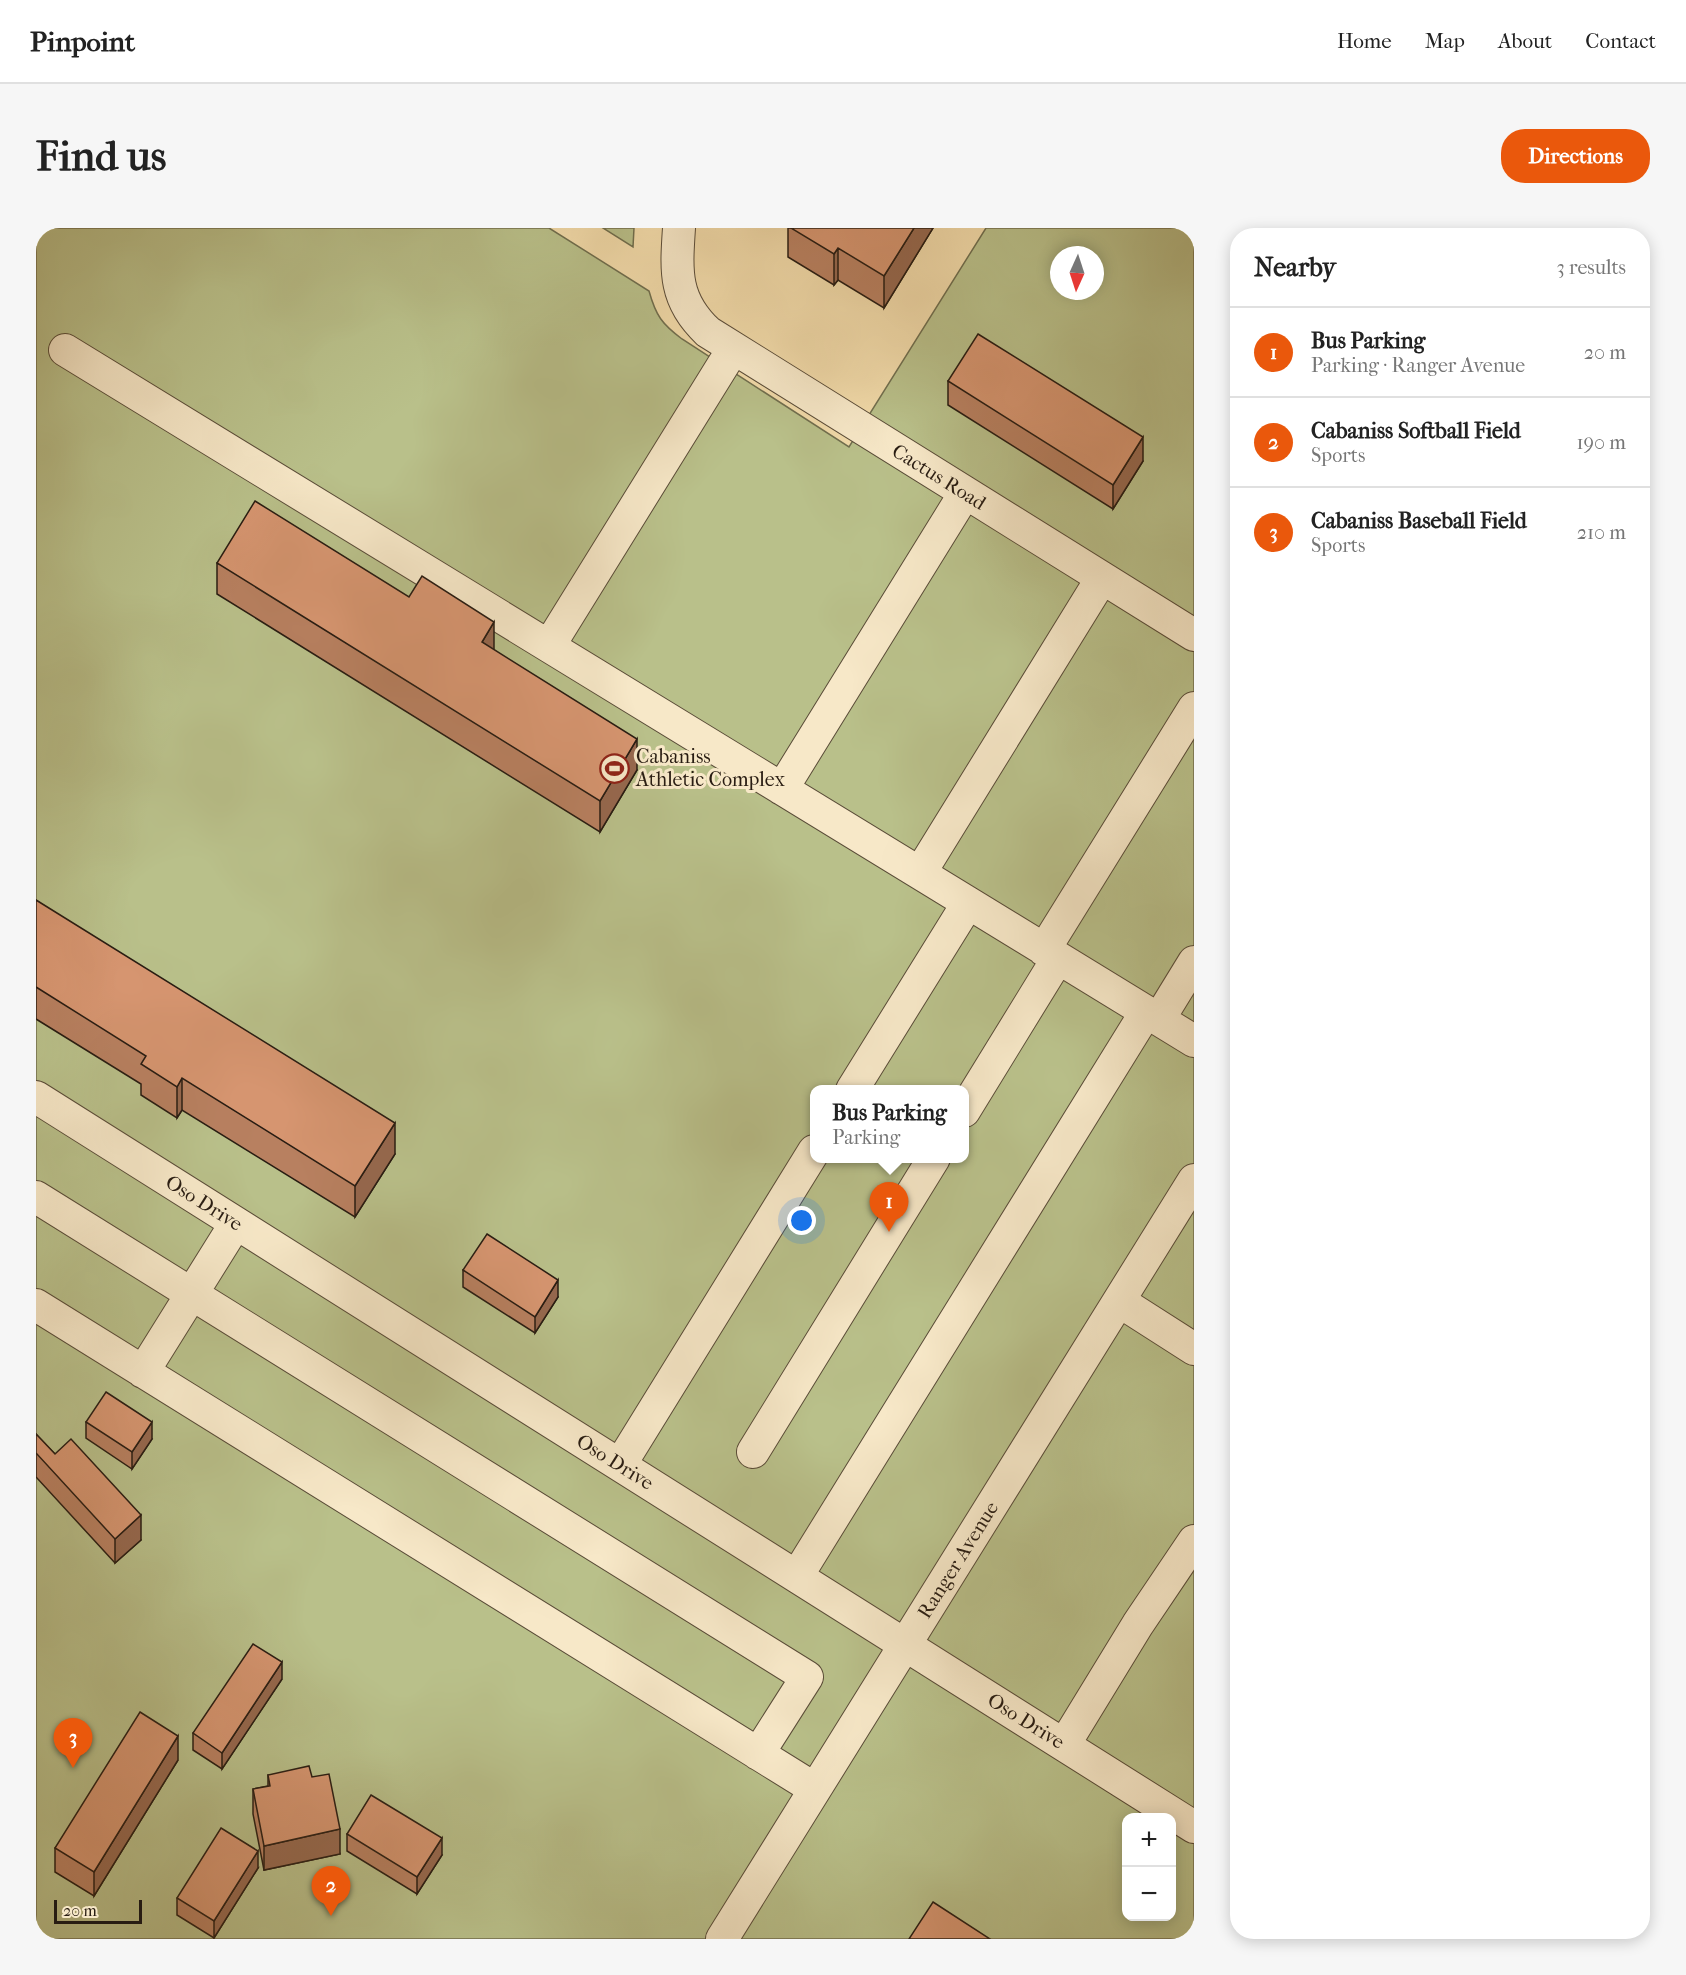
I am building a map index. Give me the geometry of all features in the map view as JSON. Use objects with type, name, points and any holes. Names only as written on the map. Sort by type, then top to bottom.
[{"type":"street","name":"Cactus Road","points":[[679,228],[676,268],[679,288],[690,312],[708,332],[1194,635]]},
{"type":"street","points":[[549,646],[733,349]]},
{"type":"street","points":[[65,350],[1194,1041]]},
{"type":"street","points":[[782,789],[965,493]]},
{"type":"street","points":[[920,873],[1102,578]]},
{"type":"street","points":[[969,1102],[1051,954],[1194,708]]},
{"type":"street","points":[[854,1085],[968,903]]},
{"type":"street","points":[[796,1576],[1152,1016],[1194,962]]},
{"type":"street","name":"Oso Drive","points":[[36,1097],[1194,1827]]},
{"type":"street","points":[[620,1465],[810,1158]]},
{"type":"street","points":[[753,1452],[931,1163]]},
{"type":"street","name":"Ranger Avenue","points":[[722,1939],[1194,1180]]},
{"type":"street","points":[[36,1197],[807,1677],[758,1754]]},
{"type":"street","points":[[143,1372],[236,1223]]},
{"type":"street","points":[[1119,1301],[1194,1348]]},
{"type":"street","points":[[36,1305],[815,1789]]},
{"type":"street","points":[[1064,1745],[1138,1624],[1194,1541]]},
{"type":"green space","name":"Cabaniss Athletic Complex","points":[[36,228],[549,228],[649,291],[661,319],[682,339],[849,447],[986,228],[1194,228],[1194,1939],[36,1939]]},
{"type":"green space","points":[[603,228],[634,228],[633,247]]},
{"type":"building","points":[[791,228],[914,228],[884,276],[838,248],[834,254]]},
{"type":"building","points":[[978,334],[1143,437],[1113,485],[948,381]]},
{"type":"building","points":[[255,501],[409,597],[422,576],[494,622],[482,642],[637,739],[600,801],[217,563]]},
{"type":"building","points":[[36,900],[395,1123],[355,1186],[182,1078],[177,1087],[141,1064],[146,1056],[36,987]]},
{"type":"building","points":[[487,1234],[558,1280],[535,1317],[463,1270]]},
{"type":"building","points":[[106,1392],[152,1422],[132,1452],[86,1422]]},
{"type":"building","points":[[36,1434],[55,1454],[71,1439],[141,1515],[115,1539],[36,1453]]},
{"type":"building","points":[[253,1644],[282,1662],[222,1753],[193,1733]]},
{"type":"building","points":[[140,1712],[178,1736],[94,1872],[55,1848]]},
{"type":"building","points":[[309,1766],[312,1777],[329,1774],[340,1829],[264,1846],[253,1789],[270,1786],[268,1775]]},
{"type":"building","points":[[371,1795],[442,1838],[417,1877],[347,1834]]},
{"type":"building","points":[[221,1828],[258,1851],[214,1921],[177,1898]]},
{"type":"building","points":[[933,1902],[990,1939],[909,1939]]},
{"type":"place","name":"Cabaniss Athletic Complex","points":[[615,768]]},
{"type":"place","name":"Bus Parking","points":[[889,1232]]},
{"type":"place","name":"Cabaniss Baseball Field","points":[[73,1768]]},
{"type":"place","name":"Cabaniss Softball Field","points":[[331,1916]]}]
